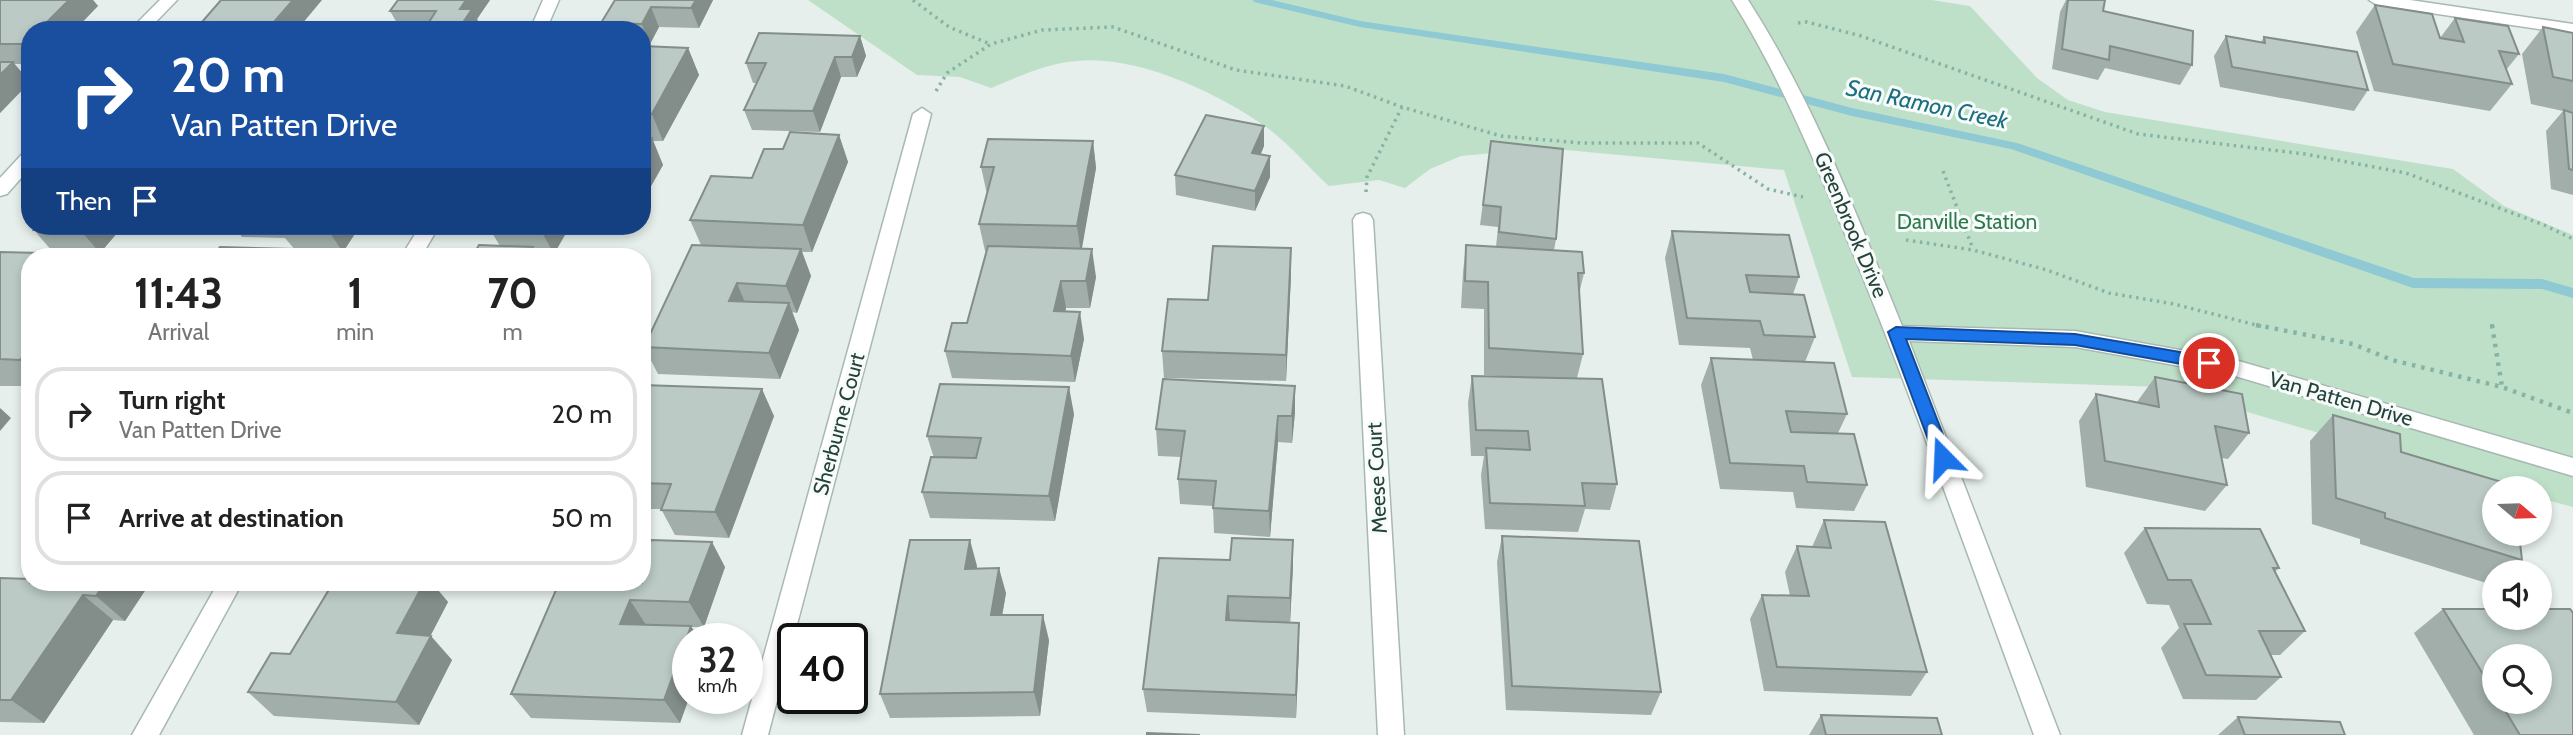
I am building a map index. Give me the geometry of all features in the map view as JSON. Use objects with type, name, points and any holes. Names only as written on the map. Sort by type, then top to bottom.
[{"type":"street","points":[[147,21],[169,0]]},
{"type":"street","points":[[542,21],[551,0]]},
{"type":"street","name":"Greenbrook Drive","points":[[1740,0],[1765,36],[1825,158],[1896,332],[2047,735]]},
{"type":"street","points":[[2377,0],[2573,29]]},
{"type":"street","name":"Sherburne Court","points":[[755,735],[922,114]]},
{"type":"street","points":[[0,190],[21,166]]},
{"type":"street","name":"Meese Court","points":[[1363,220],[1391,735]]},
{"type":"street","name":"Van Patten Drive","points":[[1896,332],[2075,340],[2235,368],[2573,467]]},
{"type":"street","points":[[145,735],[226,591]]},
{"type":"path","points":[[914,0],[936,21],[968,37],[991,44]]},
{"type":"path","points":[[1798,23],[1807,22],[1861,36],[2138,134],[2305,153],[2406,173],[2532,220],[2573,239]]},
{"type":"path","points":[[922,114],[947,73],[991,44],[1042,30],[1113,27],[1236,70],[1345,86],[1402,107],[1501,136],[1581,143],[1698,143],[1768,189],[1808,197]]},
{"type":"path","points":[[1363,220],[1367,177],[1402,107]]},
{"type":"path","points":[[1943,170],[1973,250]]},
{"type":"path","points":[[1906,240],[1973,250],[2047,270],[2109,293],[2174,304],[2260,326],[2353,344],[2392,360],[2502,387],[2573,412]]},
{"type":"path","points":[[2492,324],[2502,387]]},
{"type":"green space","name":"Danville Station","points":[[808,0],[1932,0],[1970,6],[2037,78],[2068,100],[2105,112],[2453,169],[2504,206],[2573,235],[2573,507],[2552,501],[2552,476],[2482,476],[2482,481],[2163,387],[1852,377],[1784,170],[1544,148],[1461,156],[1430,169],[1405,188],[1379,180],[1329,186],[1274,133],[1247,114],[1201,90],[1151,70],[1126,64],[1077,61],[1033,71],[991,88],[960,77],[917,75]]},
{"type":"building","points":[[0,0],[69,0],[48,21],[21,21],[21,44],[0,44]]},
{"type":"building","points":[[221,0],[293,0],[275,21],[203,21]]},
{"type":"building","points":[[398,0],[466,0],[460,9],[472,9],[464,21],[430,21],[436,11],[390,11]]},
{"type":"building","points":[[615,0],[696,0],[691,8],[651,7],[644,21],[602,21]]},
{"type":"building","points":[[2068,0],[2105,0],[2103,11],[2193,31],[2192,65],[2110,46],[2109,60],[2062,49]]},
{"type":"building","points":[[2375,5],[2432,14],[2440,38],[2464,42],[2455,18],[2508,26],[2519,54],[2499,51],[2512,84],[2393,64]]},
{"type":"building","points":[[2543,27],[2573,33],[2573,81],[2553,77]]},
{"type":"building","points":[[759,33],[860,36],[852,57],[835,57],[813,111],[744,110],[766,63],[746,63]]},
{"type":"building","points":[[2226,36],[2265,43],[2264,37],[2357,52],[2368,90],[2232,67]]},
{"type":"building","points":[[651,46],[688,48],[652,114]]},
{"type":"building","points":[[0,62],[13,62],[0,75]]},
{"type":"building","points":[[2564,110],[2573,113],[2573,170],[2569,169]]},
{"type":"building","points":[[1206,115],[1264,126],[1252,153],[1270,156],[1255,191],[1175,175]]},
{"type":"building","points":[[790,132],[839,135],[803,225],[690,220],[711,176],[752,178],[764,149],[783,149]]},
{"type":"building","points":[[988,139],[1093,141],[1077,226],[979,224],[994,167],[981,167]]},
{"type":"building","points":[[1491,141],[1563,149],[1556,239],[1499,232],[1501,207],[1483,205]]},
{"type":"building","points":[[1672,231],[1789,235],[1799,277],[1746,275],[1750,292],[1804,295],[1815,337],[1764,335],[1760,321],[1687,318]]},
{"type":"building","points":[[479,245],[533,247],[532,248],[477,248]]},
{"type":"building","points":[[692,245],[801,249],[786,286],[737,283],[729,301],[789,303],[769,353],[651,347],[651,332]]},
{"type":"building","points":[[1466,245],[1582,252],[1584,273],[1578,273],[1583,354],[1489,348],[1488,282],[1465,281]]},
{"type":"building","points":[[988,246],[1092,249],[1086,281],[1061,281],[1054,311],[1080,312],[1071,356],[945,351],[952,323],[967,323]]},
{"type":"building","points":[[1213,246],[1291,248],[1286,355],[1162,351],[1168,299],[1208,300]]},
{"type":"building","points":[[0,252],[21,253],[21,359],[0,359]]},
{"type":"building","points":[[1711,358],[1834,363],[1847,414],[1786,411],[1791,432],[1854,434],[1867,485],[1807,482],[1804,466],[1730,463]]},
{"type":"building","points":[[1472,376],[1602,379],[1617,484],[1582,483],[1585,506],[1490,503],[1486,448],[1530,450],[1528,431],[1476,430]]},
{"type":"building","points":[[2155,377],[2242,394],[2249,433],[2215,426],[2227,485],[2105,461],[2096,394],[2159,407]]},
{"type":"building","points":[[1163,379],[1295,386],[1292,416],[1278,416],[1269,511],[1213,508],[1216,481],[1178,479],[1185,431],[1156,429]]},
{"type":"building","points":[[940,384],[1069,387],[1049,496],[922,492],[931,457],[976,458],[981,438],[927,436]]},
{"type":"building","points":[[651,385],[762,389],[715,512],[661,510],[671,484],[651,483]]},
{"type":"building","points":[[2333,415],[2400,434],[2401,452],[2482,476],[2482,546],[2520,546],[2522,560],[2385,518],[2385,513],[2336,498]]},
{"type":"building","points":[[1824,520],[1885,522],[1927,672],[1777,667],[1762,595],[1809,596],[1797,546],[1831,548]]},
{"type":"building","points":[[2145,528],[2260,529],[2279,568],[2273,568],[2305,631],[2259,631],[2281,677],[2206,675],[2184,624],[2211,624],[2191,580],[2168,580]]},
{"type":"building","points":[[1502,536],[1639,541],[1661,692],[1512,686]]},
{"type":"building","points":[[1232,538],[1293,540],[1290,598],[1228,596],[1226,620],[1299,623],[1296,695],[1143,689],[1159,558],[1230,560]]},
{"type":"building","points":[[651,540],[712,542],[689,602],[630,600],[620,624],[672,625],[672,678],[664,700],[511,694],[556,591],[651,591]]},
{"type":"building","points":[[910,540],[970,540],[965,569],[999,568],[991,615],[1043,615],[1034,692],[880,694]]},
{"type":"building","points":[[0,578],[21,579],[21,591],[99,591],[96,596],[83,595],[11,700],[0,700]]},
{"type":"building","points":[[328,591],[420,591],[397,633],[431,636],[396,702],[248,692],[271,653],[290,654]]},
{"type":"building","points":[[2443,609],[2482,609],[2482,630],[2552,630],[2552,609],[2570,609],[2573,613],[2573,735],[2520,735],[2507,714],[2552,714],[2552,644],[2482,644],[2482,672]]},
{"type":"building","points":[[1821,715],[1937,718],[1942,735],[1826,735]]},
{"type":"building","points":[[2238,717],[2340,722],[2345,735],[2245,735]]},
{"type":"building","points":[[1147,733],[1200,735],[1147,735]]},
{"type":"waterway","name":"San Ramon Creek","points":[[1258,0],[1360,24],[1724,78],[1852,112],[2013,146],[2413,283],[2542,284],[2573,293]]},
{"type":"route","points":[[1943,458],[1896,332],[2075,340],[2209,363]]}]
